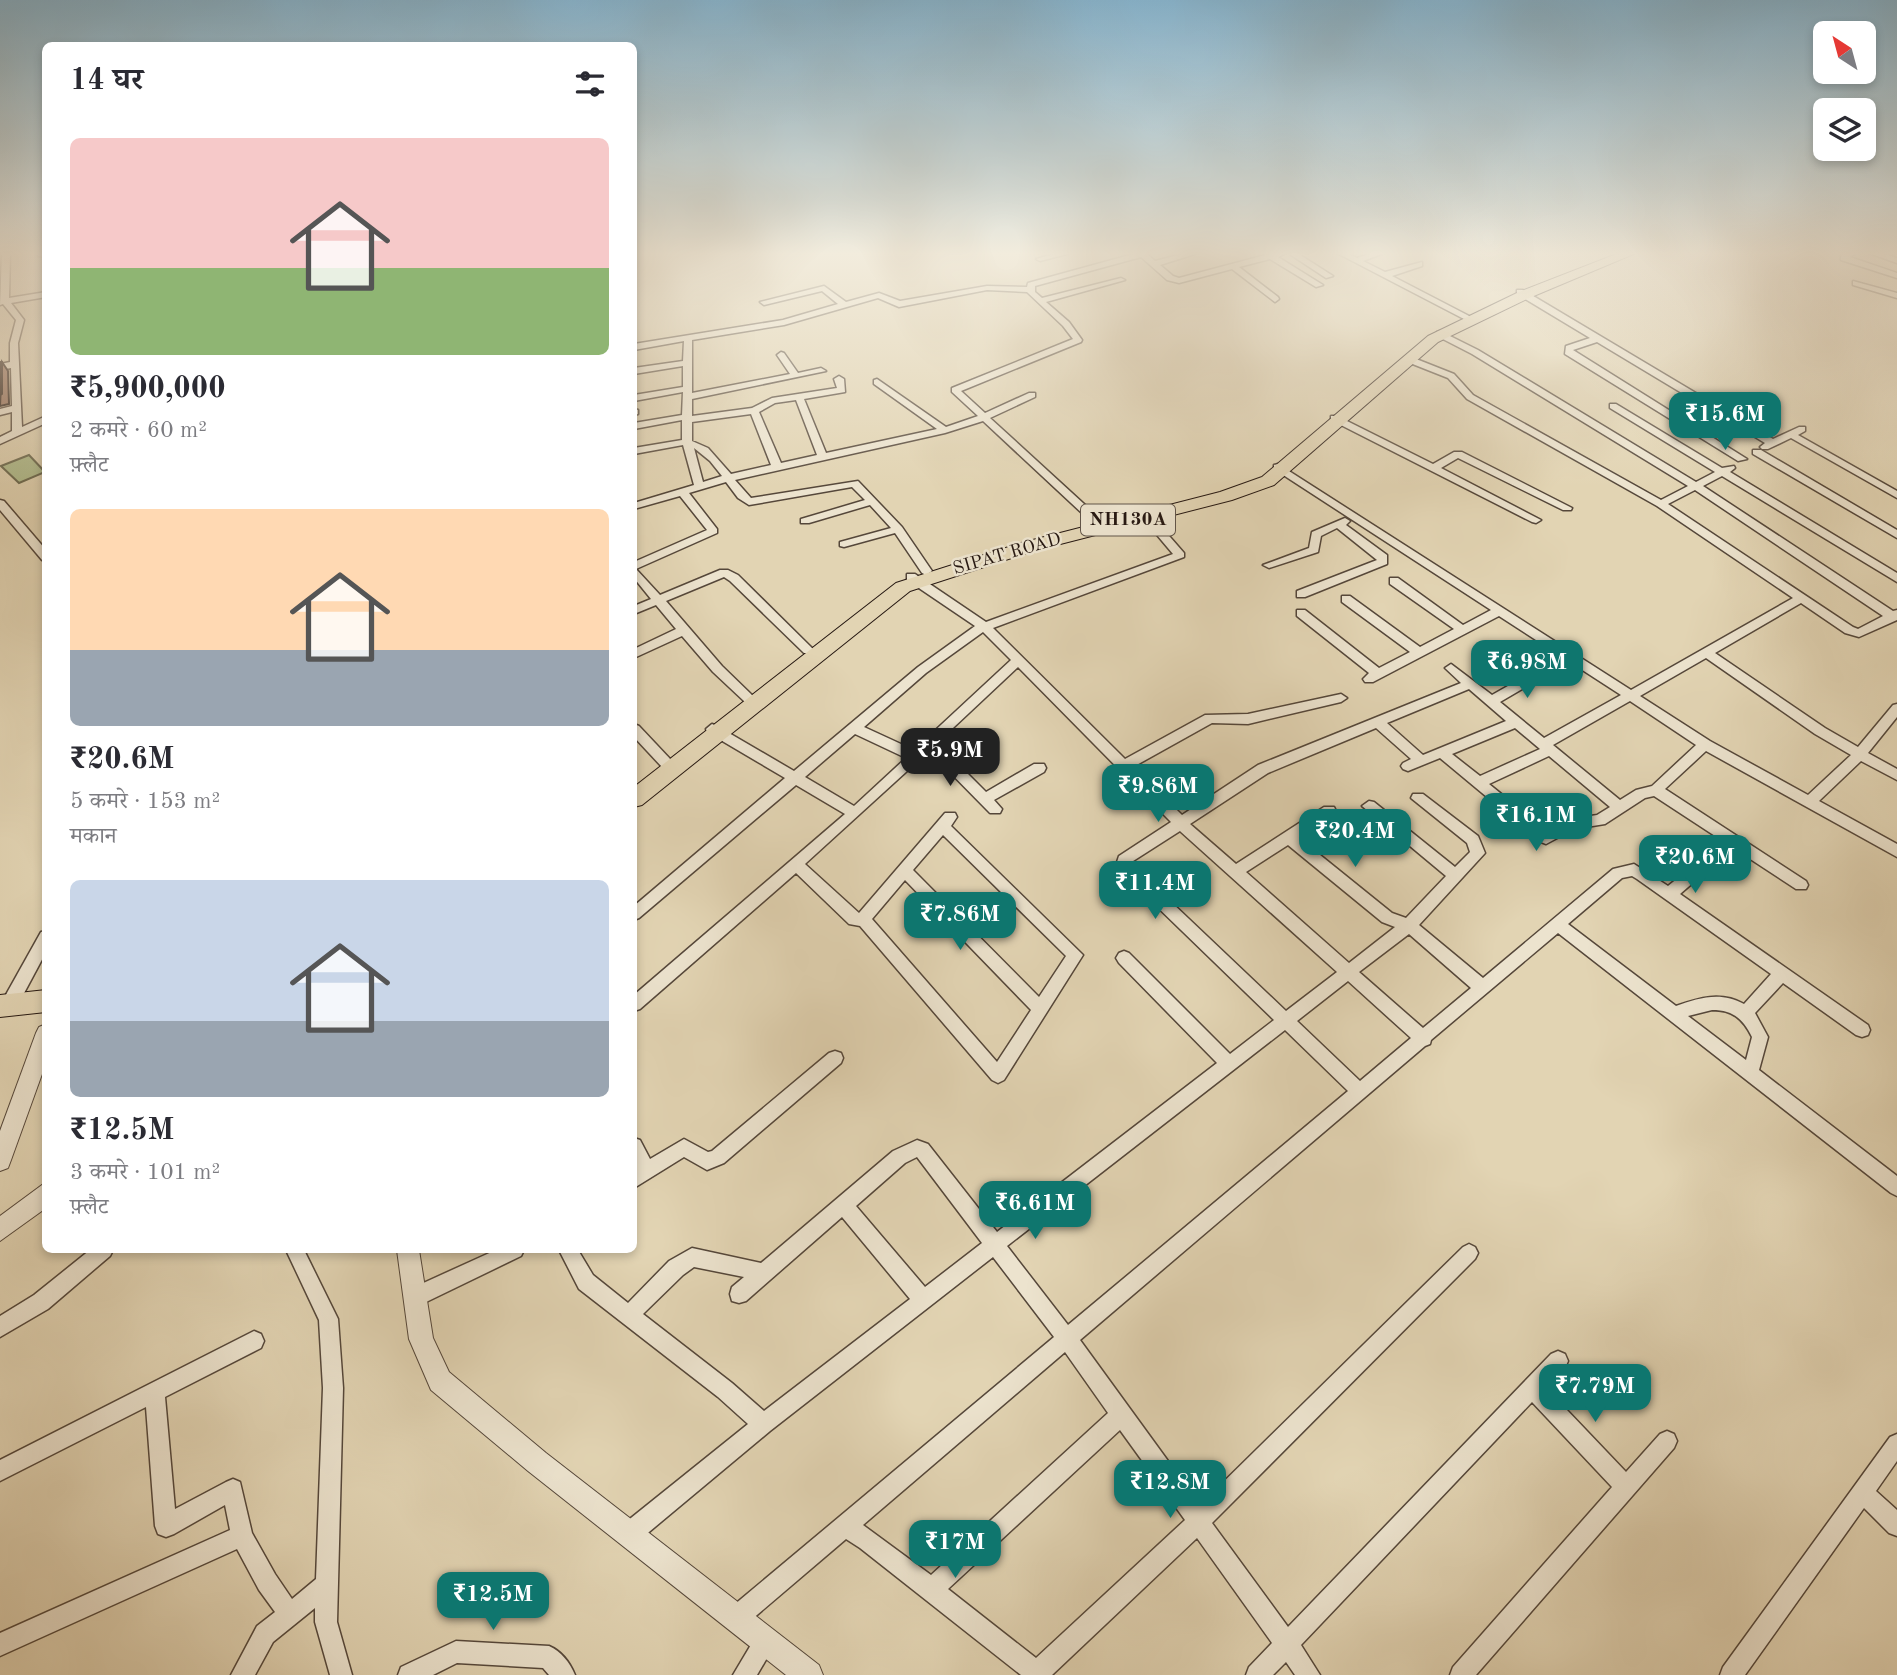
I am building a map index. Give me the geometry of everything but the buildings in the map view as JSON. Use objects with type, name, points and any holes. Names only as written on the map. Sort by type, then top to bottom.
[{"type":"highway","name":"SIPAT ROAD","points":[[1337,419],[1404,355],[1438,331]]},
{"type":"highway","name":"SIPAT ROAD","points":[[1101,525],[1226,496],[1268,481],[1408,359],[1446,331]]},
{"type":"highway","name":"SIPAT ROAD","points":[[637,796],[749,699],[878,596],[918,576],[1234,488],[1280,468]]},
{"type":"highway","name":"SIPAT ROAD","points":[[637,786],[918,576]]},
{"type":"highway","points":[[4,1005],[42,1001]]},
{"type":"street","points":[[17,331],[12,386],[17,432]]},
{"type":"street","points":[[637,346],[729,331]]},
{"type":"street","points":[[1071,331],[1078,340],[956,388],[1101,525]]},
{"type":"street","points":[[1583,331],[1772,443]]},
{"type":"street","points":[[1440,334],[1475,352],[1695,486],[1895,615]]},
{"type":"street","points":[[688,338],[687,442],[699,486]]},
{"type":"street","points":[[1595,339],[1569,348],[1568,352],[1742,460]]},
{"type":"street","points":[[780,355],[796,376]]},
{"type":"street","points":[[1408,359],[1451,376],[1470,397],[1661,504],[1855,633],[1895,615]]},
{"type":"street","points":[[637,371],[686,363]]},
{"type":"street","points":[[0,367],[15,364]]},
{"type":"street","points":[[637,398],[687,393],[821,371]]},
{"type":"street","points":[[637,426],[754,411],[765,403],[842,390],[839,379]]},
{"type":"street","points":[[877,382],[945,430]]},
{"type":"street","points":[[637,505],[728,478],[945,430],[987,416],[1032,395]]},
{"type":"street","points":[[799,397],[823,457]]},
{"type":"street","points":[[1613,405],[1897,578]]},
{"type":"street","points":[[0,412],[16,408]]},
{"type":"street","points":[[754,411],[777,467]]},
{"type":"street","points":[[1337,419],[1536,520]]},
{"type":"street","points":[[0,441],[42,421]]},
{"type":"street","points":[[1661,504],[1801,429]]},
{"type":"street","points":[[1790,434],[1897,495]]},
{"type":"street","points":[[637,451],[687,442],[708,450],[749,502],[851,482],[873,501],[898,529],[918,576],[985,627],[1182,824],[1424,1039]]},
{"type":"street","points":[[1757,452],[1897,535]]},
{"type":"street","points":[[1435,467],[1458,454],[1567,508]]},
{"type":"street","points":[[1280,468],[1705,744],[1897,851]]},
{"type":"street","points":[[1496,499],[1521,485]]},
{"type":"street","points":[[637,565],[713,531],[682,491]]},
{"type":"street","points":[[805,521],[873,501]]},
{"type":"street","points":[[0,503],[42,553]]},
{"type":"street","points":[[637,911],[792,777],[922,670],[985,627],[1180,555],[1146,516]]},
{"type":"street","points":[[1269,565],[1314,550],[1316,534],[1354,517]]},
{"type":"street","points":[[1301,594],[1383,562],[1383,557],[1338,524]]},
{"type":"street","points":[[844,544],[898,529]]},
{"type":"street","points":[[637,609],[714,575],[728,574],[808,650]]},
{"type":"street","points":[[637,575],[659,599],[681,631],[725,679],[749,699]]},
{"type":"street","points":[[1394,581],[1463,630]]},
{"type":"street","points":[[1478,783],[1546,747],[1630,694],[1802,598]]},
{"type":"street","points":[[1346,599],[1418,652]]},
{"type":"street","points":[[1301,613],[1373,676],[1499,611]]},
{"type":"street","points":[[637,653],[681,631]]},
{"type":"street","points":[[1706,652],[1860,754],[1897,775]]},
{"type":"street","points":[[637,1001],[855,813],[1018,660]]},
{"type":"street","points":[[1451,668],[1620,808]]},
{"type":"street","points":[[1490,701],[1547,669]]},
{"type":"street","points":[[1359,1091],[1123,865],[1124,860],[1263,769],[1470,684]]},
{"type":"street","points":[[1124,766],[1210,718],[1248,719],[1341,698]]},
{"type":"street","points":[[1809,803],[1860,754],[1897,708]]},
{"type":"street","points":[[1379,723],[1415,764],[1516,722]]},
{"type":"street","points":[[853,727],[915,756]]},
{"type":"street","points":[[715,730],[855,813]]},
{"type":"street","points":[[637,732],[667,764]]},
{"type":"street","points":[[929,743],[990,804],[1040,768]]},
{"type":"street","points":[[1442,753],[1546,838],[1571,824],[1600,820],[1640,794],[1656,790],[1705,744]]},
{"type":"street","points":[[1656,790],[1801,885]]},
{"type":"street","points":[[629,1534],[763,1424],[997,1246],[1409,925],[1473,860],[1478,847],[1418,798]]},
{"type":"street","points":[[1370,806],[1456,876]]},
{"type":"street","points":[[1236,871],[1329,811]]},
{"type":"street","points":[[796,864],[853,920],[863,919],[946,822],[1075,955],[998,1075],[863,919]]},
{"type":"street","points":[[1288,837],[1387,918],[1409,925],[1483,988]]},
{"type":"street","points":[[904,870],[1041,1009]]},
{"type":"street","points":[[736,1618],[1359,1091],[1625,871],[1633,870],[1670,893],[1862,1030]]},
{"type":"street","points":[[1670,893],[1698,870]]},
{"type":"street","points":[[1558,924],[1897,1187]]},
{"type":"street","points":[[4,1005],[42,943]]},
{"type":"street","points":[[1124,958],[1230,1065]]},
{"type":"street","points":[[1745,1013],[1782,973]]},
{"type":"street","points":[[1673,1014],[1700,1003],[1718,1002],[1745,1013],[1760,1037],[1749,1073]]},
{"type":"street","points":[[0,1160],[42,1045]]},
{"type":"street","points":[[640,1174],[684,1147],[707,1161],[718,1157],[835,1058]]},
{"type":"street","points":[[739,1294],[899,1157],[917,1148],[927,1155],[1067,1339],[1309,1675]]},
{"type":"street","points":[[0,1230],[42,1196]]},
{"type":"street","points":[[843,1204],[925,1301]]},
{"type":"street","points":[[845,1526],[932,1589],[1036,1674],[1198,1523],[1469,1252]]},
{"type":"street","points":[[0,1327],[41,1301],[100,1253]]},
{"type":"street","points":[[296,1253],[328,1319],[333,1388],[327,1622],[341,1675]]},
{"type":"street","points":[[408,1253],[421,1339],[440,1381],[809,1675]]},
{"type":"street","points":[[415,1297],[509,1253]]},
{"type":"street","points":[[570,1253],[586,1282],[725,1390],[763,1424]]},
{"type":"street","points":[[628,1316],[676,1268],[692,1257],[762,1272]]},
{"type":"street","points":[[0,1471],[254,1341]]},
{"type":"street","points":[[1257,1675],[1558,1361]]},
{"type":"street","points":[[1534,1388],[1626,1487]]},
{"type":"street","points":[[155,1391],[166,1525],[233,1489],[242,1536],[267,1582],[289,1614]]},
{"type":"street","points":[[932,1589],[1121,1415]]},
{"type":"street","points":[[1461,1675],[1667,1441]]},
{"type":"street","points":[[1731,1675],[1897,1444]]},
{"type":"street","points":[[1862,1492],[1897,1525]]},
{"type":"street","points":[[0,1645],[242,1536]]},
{"type":"street","points":[[242,1675],[265,1634],[328,1584]]},
{"type":"street","points":[[744,1675],[766,1641]]},
{"type":"street","points":[[409,1675],[456,1652],[549,1657],[564,1675]]},
{"type":"green space","points":[[29,455],[42,469],[42,473],[19,483],[1,466]]}]
